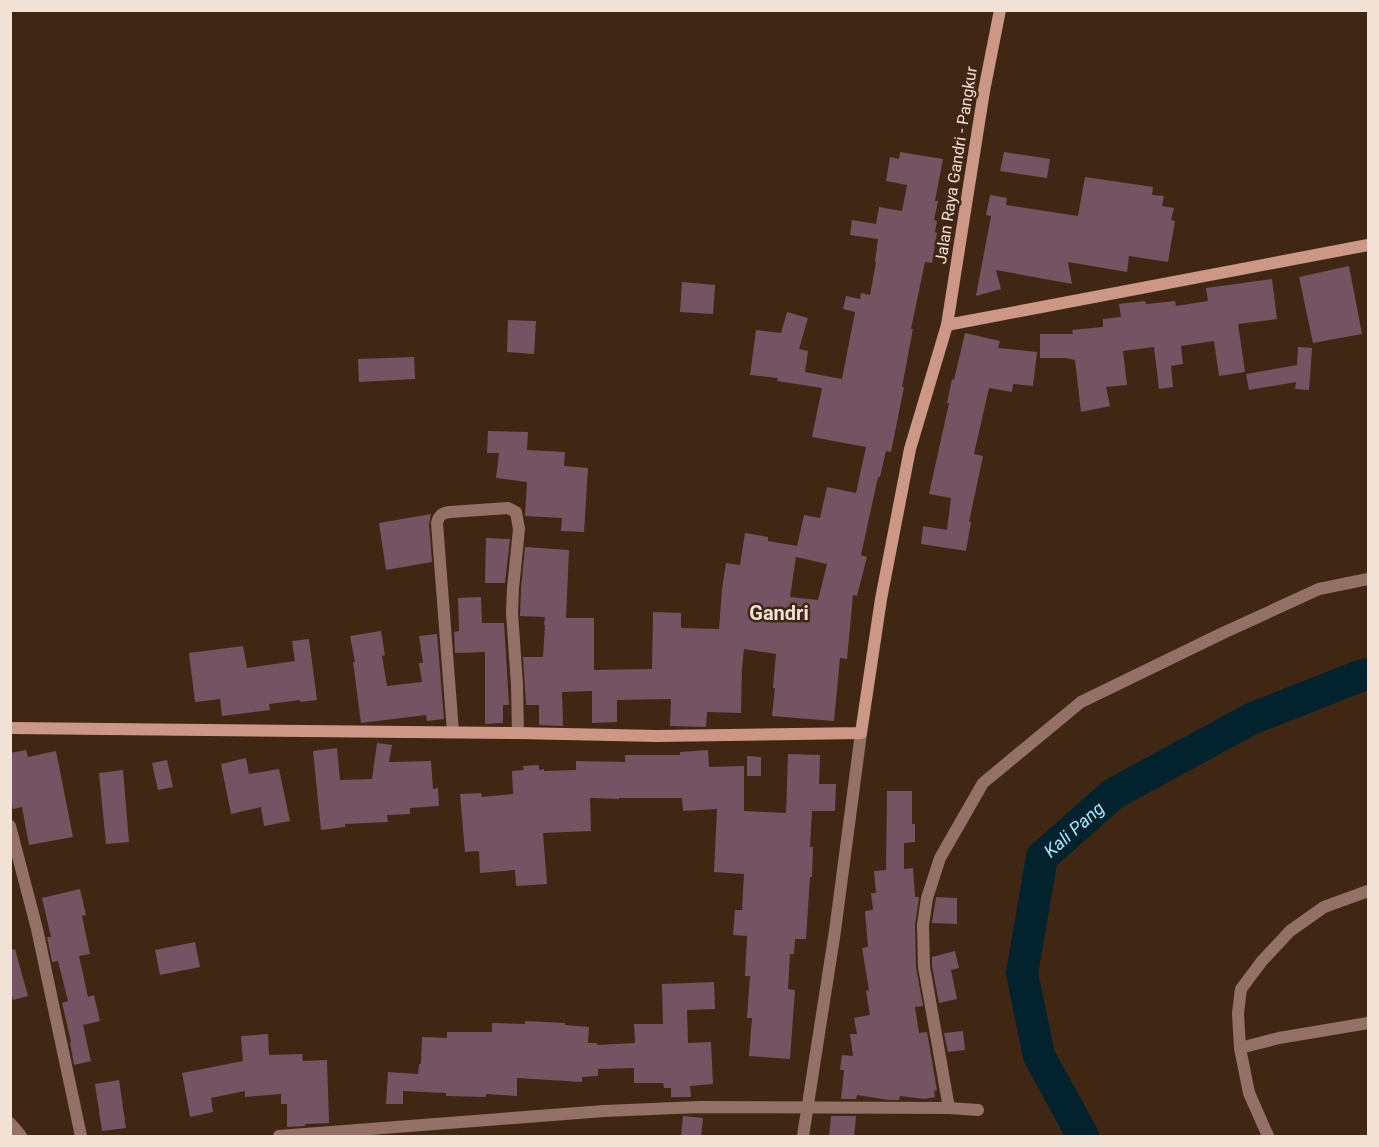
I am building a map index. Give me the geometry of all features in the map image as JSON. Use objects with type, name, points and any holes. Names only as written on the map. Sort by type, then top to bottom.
[{"type":"street","name":"Jalan Raya Gandri - Pangkur","points":[[861,733],[881,599],[910,449],[947,325],[984,92],[1000,10]]},
{"type":"street","points":[[947,325],[1368,245]]},
{"type":"street","points":[[453,732],[438,518],[450,512],[508,508],[516,512],[519,530],[512,613],[518,733]]},
{"type":"street","points":[[949,1108],[924,967],[923,925],[927,898],[940,858],[983,783],[1081,702],[1319,589],[1368,579]]},
{"type":"street","points":[[10,728],[657,736],[861,733],[835,931],[803,1137]]},
{"type":"street","points":[[10,826],[14,853],[37,929],[81,1137]]},
{"type":"street","points":[[1268,1137],[1249,1093],[1240,1048],[1238,1014],[1240,989],[1290,931],[1324,907],[1368,891]]},
{"type":"street","points":[[1240,1048],[1279,1038],[1368,1023]]},
{"type":"street","points":[[279,1137],[376,1133],[626,1110],[700,1107],[978,1110]]},
{"type":"street","points":[[10,1123],[21,1137]]},
{"type":"building","points":[[900,152],[943,159],[935,201],[938,201],[934,220],[937,221],[935,232],[937,233],[932,263],[925,262],[911,329],[913,329],[902,387],[904,387],[891,452],[886,451],[880,477],[878,477],[861,555],[867,557],[857,596],[853,595],[847,659],[840,658],[834,721],[772,716],[776,654],[744,649],[741,713],[707,712],[706,727],[670,726],[671,699],[617,700],[617,722],[592,723],[592,691],[562,692],[563,726],[539,725],[539,705],[526,705],[523,657],[543,657],[545,617],[520,616],[525,547],[569,550],[566,618],[594,618],[594,670],[652,669],[653,612],[681,613],[681,628],[719,629],[726,563],[740,565],[745,533],[768,537],[768,541],[797,546],[804,515],[820,518],[827,487],[856,493],[866,447],[812,437],[822,388],[777,381],[778,378],[750,375],[756,330],[781,333],[787,312],[808,318],[799,349],[808,351],[805,372],[842,379],[855,312],[843,309],[846,296],[860,299],[861,293],[870,295],[878,239],[850,235],[852,220],[876,224],[879,207],[902,211],[907,185],[886,181],[890,157],[899,159]],"holes":[[[796,557],[827,564],[818,600],[790,597]]]},
{"type":"building","points":[[1004,152],[1050,159],[1047,178],[1000,171]]},
{"type":"building","points":[[1085,177],[1153,187],[1152,195],[1164,196],[1162,206],[1174,208],[1171,220],[1175,221],[1168,262],[1129,256],[1127,272],[1068,262],[1072,284],[996,270],[1001,289],[976,296],[991,216],[986,215],[990,195],[1007,198],[1006,205],[1078,216]]},
{"type":"building","points":[[1349,266],[1362,334],[1313,343],[1299,277]]},
{"type":"building","points":[[1272,279],[1277,319],[1238,324],[1245,372],[1219,376],[1214,341],[1181,346],[1183,364],[1171,366],[1173,387],[1159,389],[1154,347],[1123,351],[1127,385],[1106,387],[1110,406],[1081,412],[1075,360],[1040,358],[1040,334],[1073,334],[1072,330],[1103,327],[1103,319],[1121,317],[1119,304],[1175,301],[1176,306],[1208,301],[1206,288]]},
{"type":"building","points":[[682,282],[715,285],[713,314],[680,312]]},
{"type":"building","points":[[508,320],[536,321],[534,354],[507,352]]},
{"type":"building","points":[[965,333],[1000,341],[998,348],[1037,352],[1033,386],[1013,384],[1012,392],[989,388],[974,454],[983,456],[969,522],[971,522],[966,551],[921,544],[923,526],[947,530],[951,498],[929,494],[952,379],[954,380]]},
{"type":"building","points":[[1298,347],[1312,348],[1309,390],[1295,389],[1296,382],[1249,390],[1246,374],[1297,365]]},
{"type":"building","points":[[414,357],[415,379],[359,382],[358,359]]},
{"type":"building","points":[[488,431],[528,432],[527,450],[565,452],[564,466],[588,468],[584,532],[561,531],[562,518],[525,516],[527,482],[496,478],[499,453],[487,453]]},
{"type":"building","points":[[431,514],[429,524],[432,562],[386,570],[379,523]]},
{"type":"building","points":[[486,538],[510,539],[505,583],[485,583]]},
{"type":"building","points":[[481,597],[482,623],[504,623],[509,705],[503,705],[503,723],[485,724],[485,652],[455,653],[454,632],[459,631],[458,598]]},
{"type":"building","points":[[381,631],[387,686],[422,682],[419,663],[423,663],[419,636],[437,634],[444,719],[427,721],[426,715],[361,723],[350,636]]},
{"type":"building","points":[[309,639],[317,700],[269,704],[270,710],[222,716],[220,699],[195,702],[189,653],[243,646],[247,668],[295,661],[292,641]]},
{"type":"building","points":[[377,743],[392,745],[389,762],[431,761],[433,789],[438,788],[439,806],[410,808],[410,814],[387,815],[388,822],[345,824],[345,827],[321,830],[313,751],[337,748],[340,780],[372,779]]},
{"type":"building","points":[[26,750],[28,757],[56,751],[73,837],[29,845],[22,807],[13,809],[10,799],[10,753]]},
{"type":"building","points":[[708,750],[709,767],[744,766],[744,811],[786,813],[788,754],[820,755],[819,784],[836,784],[835,811],[812,811],[810,847],[813,847],[812,877],[810,877],[806,939],[795,939],[794,954],[790,954],[788,989],[795,990],[790,1059],[749,1056],[752,1018],[747,1018],[750,976],[745,976],[747,936],[733,935],[735,910],[742,910],[744,874],[714,872],[717,809],[683,811],[682,798],[590,798],[591,831],[543,833],[547,884],[516,886],[515,870],[480,873],[479,851],[465,852],[460,794],[481,793],[482,797],[513,794],[512,771],[524,770],[523,766],[539,765],[539,770],[544,769],[544,771],[576,770],[576,761],[625,762],[625,755],[680,755],[680,752]]},
{"type":"building","points":[[747,756],[761,757],[761,776],[747,776]]},
{"type":"building","points":[[246,758],[249,774],[279,769],[290,821],[264,826],[261,807],[231,814],[221,764]]},
{"type":"building","points":[[167,760],[173,787],[158,790],[152,763]]},
{"type":"building","points":[[123,770],[129,842],[106,844],[99,773]]},
{"type":"building","points":[[887,791],[912,791],[912,824],[915,824],[915,842],[904,843],[904,869],[913,868],[915,897],[919,897],[915,925],[916,967],[923,1006],[915,1007],[919,1033],[927,1032],[937,1090],[934,1091],[935,1097],[924,1099],[900,1096],[899,1100],[889,1100],[857,1095],[856,1099],[841,1099],[844,1070],[840,1070],[842,1055],[853,1056],[850,1034],[857,1034],[854,1018],[870,1015],[866,991],[869,990],[862,948],[868,947],[865,911],[873,910],[871,893],[876,893],[874,871],[886,870]]},
{"type":"building","points":[[80,889],[86,915],[82,916],[90,954],[79,956],[88,997],[94,995],[100,1021],[83,1025],[91,1061],[74,1065],[62,1003],[68,1001],[58,961],[52,962],[47,937],[51,937],[42,898]]},
{"type":"building","points":[[936,897],[957,898],[957,924],[932,923]]},
{"type":"building","points":[[195,942],[200,967],[160,975],[155,950]]},
{"type":"building","points":[[15,949],[28,996],[13,1000],[10,988],[10,950]]},
{"type":"building","points":[[955,951],[959,968],[951,970],[957,999],[939,1003],[932,957]]},
{"type":"building","points":[[714,982],[715,1009],[687,1010],[688,1043],[711,1042],[713,1084],[690,1086],[691,1097],[671,1097],[671,1088],[664,1088],[663,1083],[634,1083],[634,1068],[598,1069],[598,1076],[582,1077],[582,1082],[517,1078],[517,1096],[486,1094],[486,1097],[446,1096],[446,1093],[403,1091],[403,1104],[386,1104],[388,1072],[418,1074],[419,1064],[421,1064],[422,1037],[447,1038],[447,1032],[492,1032],[492,1023],[525,1024],[525,1021],[589,1027],[588,1043],[597,1043],[597,1045],[635,1043],[634,1024],[663,1024],[662,984]]},
{"type":"building","points":[[963,1031],[965,1050],[948,1052],[944,1033]]},
{"type":"building","points":[[268,1034],[269,1055],[302,1054],[303,1061],[327,1060],[329,1123],[287,1127],[287,1104],[281,1104],[281,1094],[245,1097],[245,1091],[211,1098],[213,1112],[190,1117],[182,1073],[243,1061],[241,1036]]},
{"type":"building","points":[[119,1080],[126,1128],[102,1131],[95,1084]]},
{"type":"building","points":[[683,1116],[703,1118],[701,1137],[681,1137]]},
{"type":"building","points":[[831,1116],[856,1116],[854,1137],[829,1137]]},
{"type":"waterway","name":"Kali Pang","points":[[1083,1136],[1039,1056],[1022,973],[1042,857],[1113,794],[1251,719],[1368,674]]},
{"type":"district","name":"Gandri","points":[[779,613]]}]
